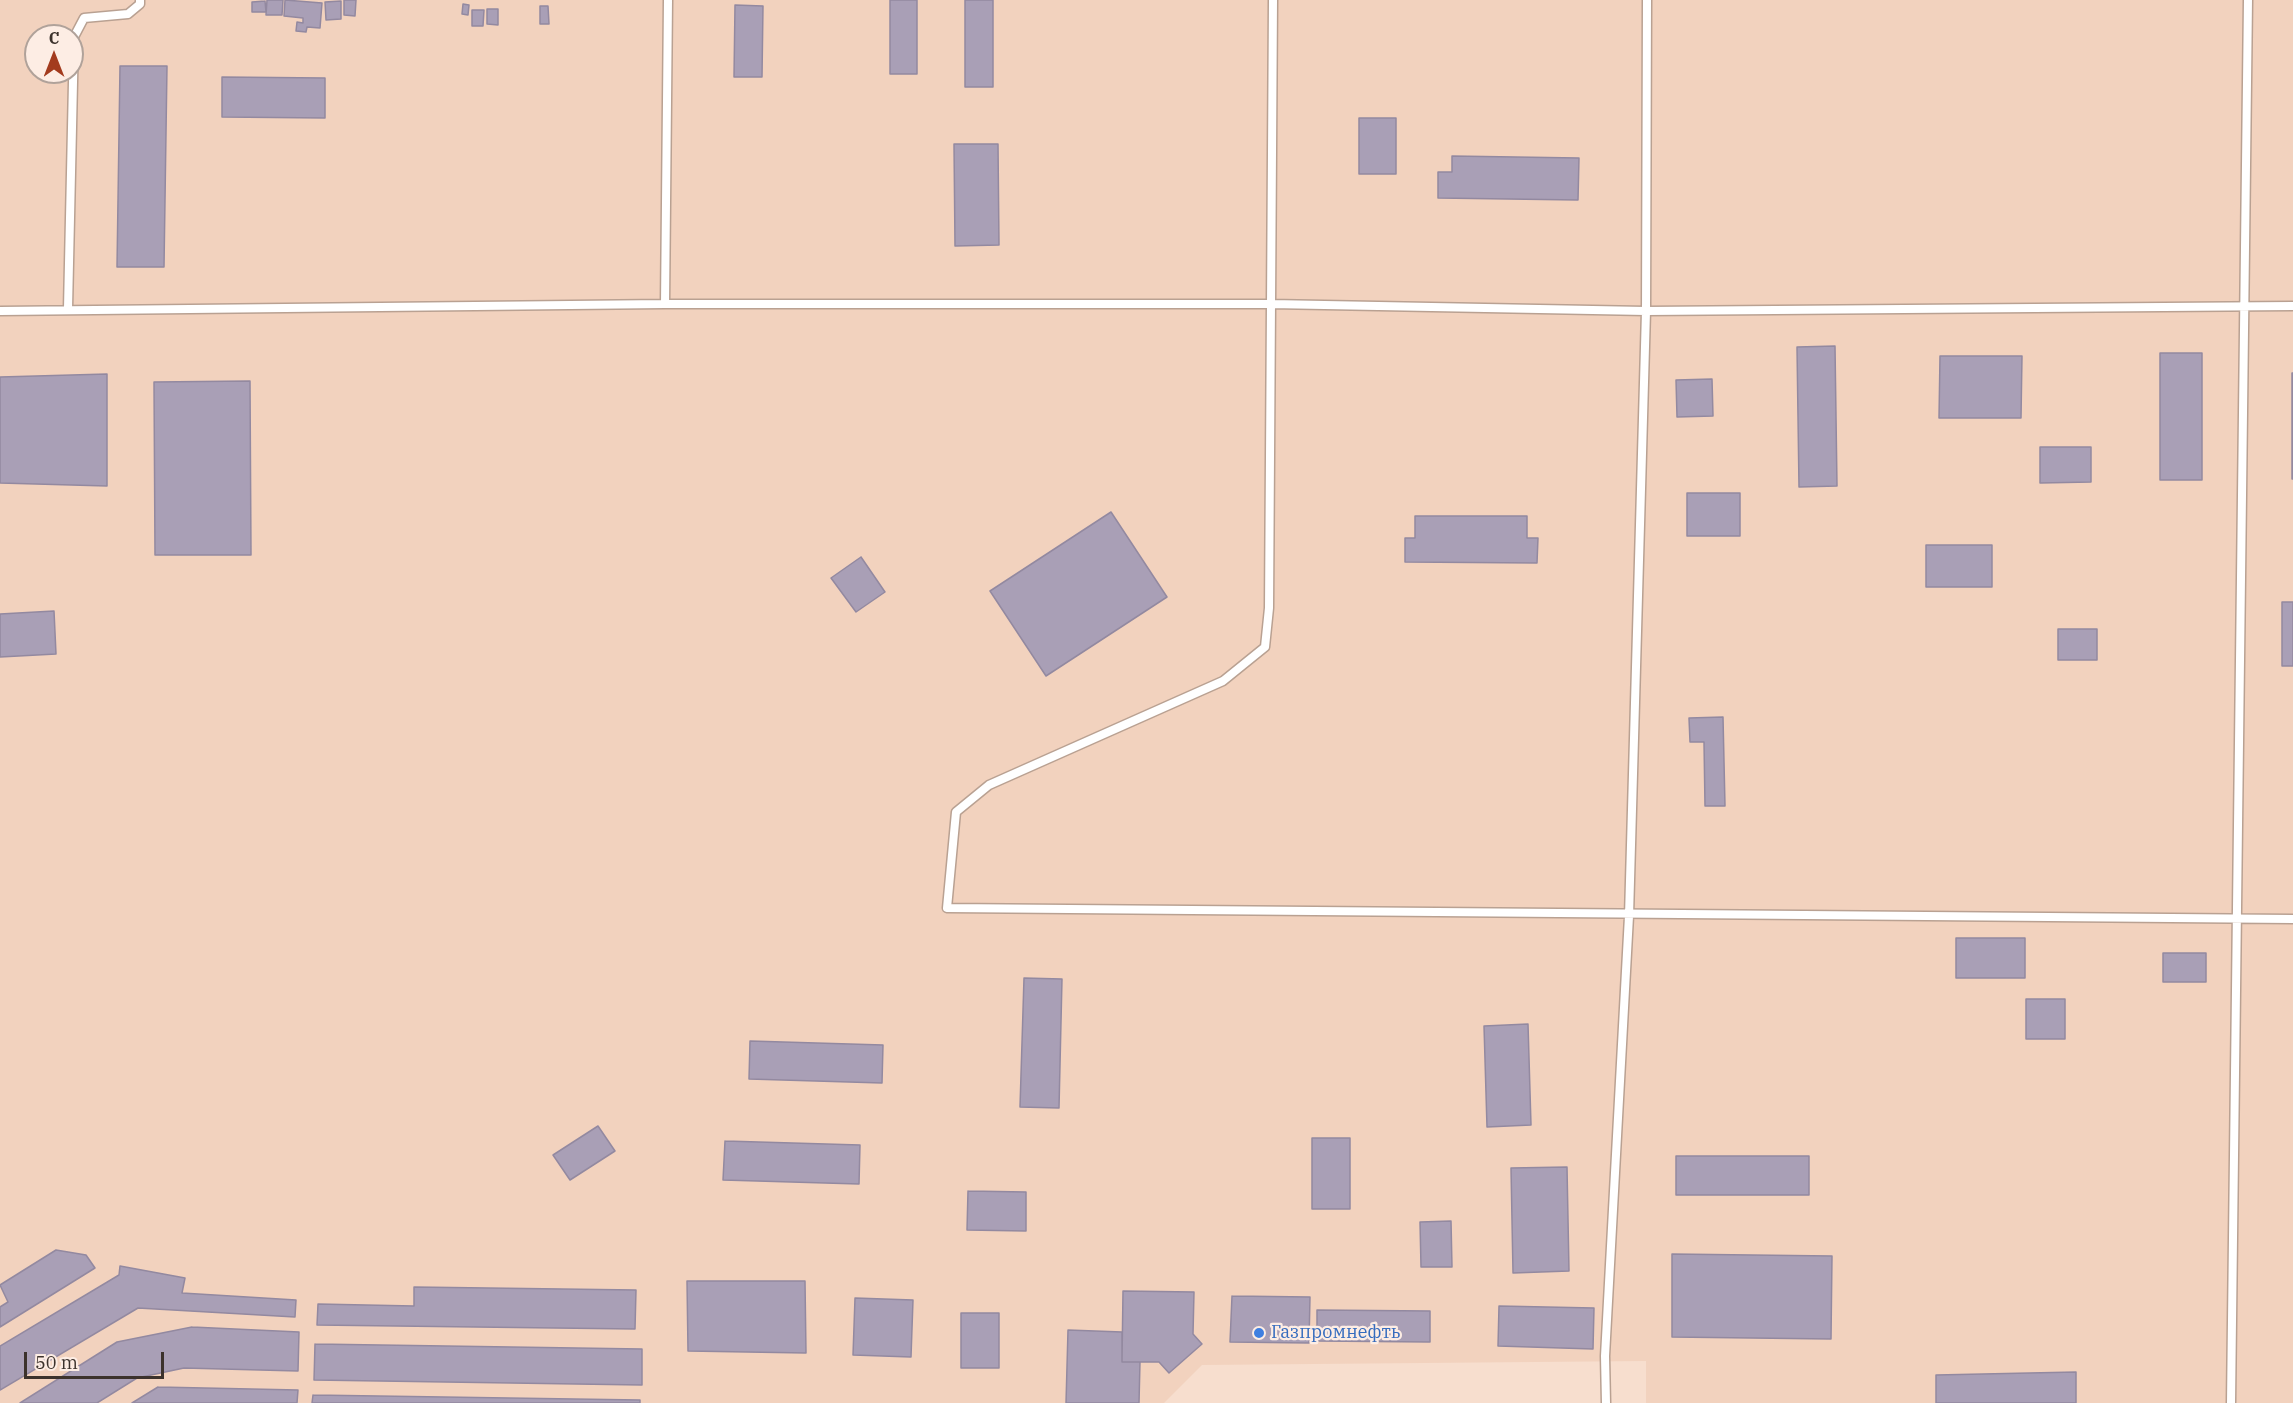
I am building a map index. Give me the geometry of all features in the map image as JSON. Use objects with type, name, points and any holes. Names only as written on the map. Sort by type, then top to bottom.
[{"type":"lane","points":[[68,308],[74,37],[84,18],[128,14],[140,4],[140,0]]},
{"type":"lane","points":[[665,304],[668,0]]},
{"type":"lane","points":[[1273,0],[1269,608],[1265,646],[1223,681],[989,785],[956,812],[947,909],[1629,916],[2293,919]]},
{"type":"lane","points":[[1606,1403],[1605,1356],[1629,916],[1646,311],[1647,0]]},
{"type":"lane","points":[[2231,1403],[2248,0]]},
{"type":"lane","points":[[0,311],[68,308],[665,304],[1271,304],[1646,311],[2293,306]]},
{"type":"shaded area","points":[[0,0],[2293,0],[2293,1403],[1646,1403],[1646,1361],[1202,1365],[1164,1403],[0,1403]]},
{"type":"building","points":[[267,0],[283,0],[282,15],[266,15]]},
{"type":"building","points":[[285,0],[322,3],[320,28],[307,27],[306,32],[296,31],[297,22],[303,23],[303,18],[284,16]]},
{"type":"building","points":[[344,0],[356,0],[355,16],[344,15]]},
{"type":"building","points":[[890,0],[917,0],[917,74],[890,74]]},
{"type":"building","points":[[965,0],[993,0],[993,87],[965,87]]},
{"type":"building","points":[[265,1],[266,12],[252,12],[252,2]]},
{"type":"building","points":[[341,1],[341,19],[326,20],[325,2]]},
{"type":"building","points":[[463,4],[469,5],[468,15],[462,14]]},
{"type":"building","points":[[735,5],[763,6],[762,77],[734,77]]},
{"type":"building","points":[[540,6],[548,6],[549,24],[540,24]]},
{"type":"building","points":[[487,9],[498,9],[498,25],[487,24]]},
{"type":"building","points":[[472,10],[484,10],[483,26],[472,26]]},
{"type":"building","points":[[120,66],[167,66],[164,267],[117,267]]},
{"type":"building","points":[[222,77],[325,78],[325,118],[222,117]]},
{"type":"building","points":[[1359,118],[1396,118],[1396,174],[1359,174]]},
{"type":"building","points":[[954,144],[998,144],[999,245],[955,246]]},
{"type":"building","points":[[1452,156],[1579,158],[1578,200],[1438,198],[1438,172],[1452,172]]},
{"type":"building","points":[[1835,346],[1837,486],[1799,487],[1797,347]]},
{"type":"building","points":[[2160,353],[2202,353],[2202,480],[2160,480]]},
{"type":"building","points":[[1940,356],[2022,356],[2021,418],[1939,418]]},
{"type":"building","points":[[2293,373],[2293,479],[2292,479]]},
{"type":"building","points":[[107,374],[107,486],[0,483],[0,377]]},
{"type":"building","points":[[1712,379],[1713,416],[1677,417],[1676,380]]},
{"type":"building","points":[[250,381],[251,555],[155,555],[154,382]]},
{"type":"building","points":[[2040,447],[2091,447],[2091,482],[2040,483]]},
{"type":"building","points":[[1687,493],[1740,493],[1740,536],[1687,536]]},
{"type":"building","points":[[1111,512],[1167,597],[1046,676],[990,591]]},
{"type":"building","points":[[1415,516],[1527,516],[1527,538],[1538,538],[1537,563],[1405,562],[1405,538],[1415,538]]},
{"type":"building","points":[[1926,545],[1992,545],[1992,587],[1926,587]]},
{"type":"building","points":[[861,557],[885,592],[856,612],[831,578]]},
{"type":"building","points":[[2282,602],[2293,602],[2293,666],[2282,666]]},
{"type":"building","points":[[54,611],[56,654],[0,657],[0,614]]},
{"type":"building","points":[[2058,629],[2097,629],[2097,660],[2058,660]]},
{"type":"building","points":[[1723,717],[1725,806],[1705,806],[1704,742],[1690,742],[1689,718]]},
{"type":"building","points":[[1956,938],[2025,938],[2025,978],[1956,978]]},
{"type":"building","points":[[2163,953],[2206,953],[2206,982],[2163,982]]},
{"type":"building","points":[[1024,978],[1062,979],[1059,1108],[1020,1107]]},
{"type":"building","points":[[2026,999],[2065,999],[2065,1039],[2026,1039]]},
{"type":"building","points":[[1528,1024],[1531,1125],[1487,1127],[1484,1026]]},
{"type":"building","points":[[750,1041],[883,1045],[882,1083],[749,1079]]},
{"type":"building","points":[[598,1126],[615,1151],[570,1180],[553,1155]]},
{"type":"building","points":[[1312,1138],[1350,1138],[1350,1209],[1312,1209]]},
{"type":"building","points":[[725,1141],[860,1145],[859,1184],[723,1180]]},
{"type":"building","points":[[1676,1156],[1809,1156],[1809,1195],[1676,1195]]},
{"type":"building","points":[[1567,1167],[1569,1271],[1513,1273],[1511,1168]]},
{"type":"building","points":[[968,1191],[1026,1192],[1026,1231],[967,1230]]},
{"type":"building","points":[[1451,1221],[1452,1267],[1421,1267],[1420,1222]]},
{"type":"building","points":[[56,1250],[86,1255],[95,1268],[0,1327],[0,1307],[8,1302],[0,1285]]},
{"type":"building","points":[[1672,1254],[1832,1256],[1831,1339],[1672,1337]]},
{"type":"building","points":[[120,1266],[185,1278],[182,1293],[296,1300],[295,1317],[138,1308],[0,1390],[0,1346],[119,1275]]},
{"type":"building","points":[[687,1281],[805,1281],[806,1353],[688,1351]]},
{"type":"building","points":[[414,1287],[636,1290],[635,1329],[317,1325],[318,1304],[414,1306]]},
{"type":"building","points":[[1123,1291],[1194,1292],[1193,1334],[1202,1344],[1169,1373],[1159,1362],[1122,1362]]},
{"type":"building","points":[[1232,1296],[1310,1297],[1309,1343],[1230,1342]]},
{"type":"building","points":[[855,1298],[913,1300],[911,1357],[853,1355]]},
{"type":"building","points":[[1499,1306],[1594,1308],[1593,1349],[1498,1346]]},
{"type":"building","points":[[1317,1310],[1430,1311],[1430,1342],[1317,1341]]},
{"type":"building","points":[[961,1313],[999,1313],[999,1368],[961,1368]]},
{"type":"building","points":[[192,1327],[299,1332],[298,1371],[184,1368],[137,1378],[97,1403],[20,1403],[117,1342]]},
{"type":"building","points":[[1068,1330],[1122,1332],[1122,1362],[1140,1362],[1139,1403],[1066,1403]]},
{"type":"building","points":[[315,1344],[642,1349],[642,1385],[314,1380]]},
{"type":"building","points":[[2076,1372],[2076,1403],[1936,1403],[1936,1375]]},
{"type":"building","points":[[158,1387],[298,1390],[297,1403],[132,1403]]},
{"type":"building","points":[[313,1395],[640,1400],[640,1403],[312,1403]]},
{"type":"place","name":"Газпромнефть","points":[[1259,1333]]}]
